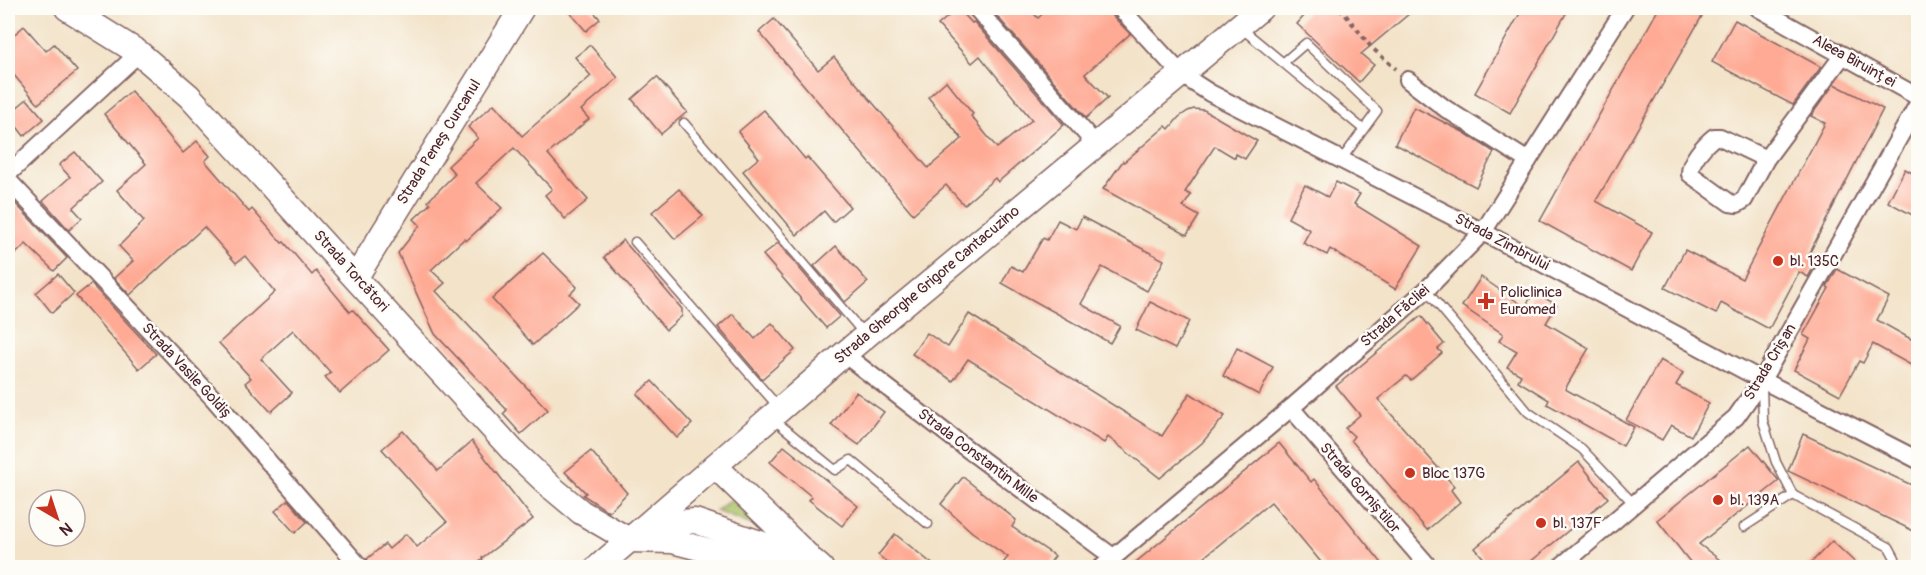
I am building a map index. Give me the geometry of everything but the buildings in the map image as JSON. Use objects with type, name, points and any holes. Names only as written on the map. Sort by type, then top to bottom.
[{"type":"main road","name":"Strada Torcători","points":[[68,8],[139,53],[167,76],[216,124],[513,451],[580,512],[629,540]]},
{"type":"main road","name":"Strada Peneș Curcanul","points":[[356,277],[522,8]]},
{"type":"main road","name":"Strada Gheorghe Grigore Cantacuzino","points":[[597,567],[844,354],[1261,8]]},
{"type":"main road","points":[[715,466],[817,564]]},
{"type":"main road","points":[[629,540],[669,523],[695,521],[817,564]]},
{"type":"main road","points":[[629,540],[672,541],[776,567]]},
{"type":"street","points":[[976,8],[1096,145]]},
{"type":"street","name":"Strada Zimbrului","points":[[1120,8],[1182,75],[1210,93],[1483,232],[1918,460]]},
{"type":"street","name":"Strada Făcliei","points":[[1107,562],[1291,408],[1426,290],[1483,232],[1624,8]]},
{"type":"street","name":"Aleea Biruinței","points":[[1758,8],[1918,97]]},
{"type":"street","points":[[8,174],[139,53]]},
{"type":"street","points":[[1766,159],[1720,137],[1714,137],[1707,142],[1690,168],[1690,174],[1730,203],[1737,204],[1744,200],[1766,159],[1843,55]]},
{"type":"street","points":[[1408,80],[1446,109],[1528,161]]},
{"type":"street","name":"Strada Crișan","points":[[1559,567],[1736,417],[1762,380],[1918,104]]},
{"type":"street","name":"Strada Vasile Goldiș","points":[[8,180],[213,398],[361,567]]},
{"type":"street","name":"Strada Constantin Mille","points":[[844,354],[1107,562]]},
{"type":"street","name":"Strada Gorniștilor","points":[[1291,408],[1430,567]]},
{"type":"lane","points":[[1239,26],[1363,129]]},
{"type":"lane","points":[[1284,62],[1306,43],[1377,111],[1342,159]]},
{"type":"lane","points":[[684,123],[866,336]]},
{"type":"lane","points":[[635,242],[776,413],[835,470],[851,460],[928,524]]},
{"type":"lane","points":[[1426,290],[1528,412],[1582,449],[1633,503]]},
{"type":"lane","points":[[1762,380],[1763,421],[1776,462],[1793,495],[1889,547],[1896,558],[1893,567]]},
{"type":"lane","points":[[1744,527],[1793,495]]},
{"type":"path","points":[[1340,8],[1372,48],[1408,80]]},
{"type":"green space","points":[[732,499],[760,528],[716,511]]},
{"type":"place","name":"bl. 135C","points":[[1778,261]]},
{"type":"place","name":"Policlinica Euromed","points":[[1486,301]]},
{"type":"place","name":"Bloc 137G","points":[[1410,473]]},
{"type":"place","name":"bl. 139A","points":[[1718,500]]},
{"type":"place","name":"bl. 137F","points":[[1541,523]]}]
